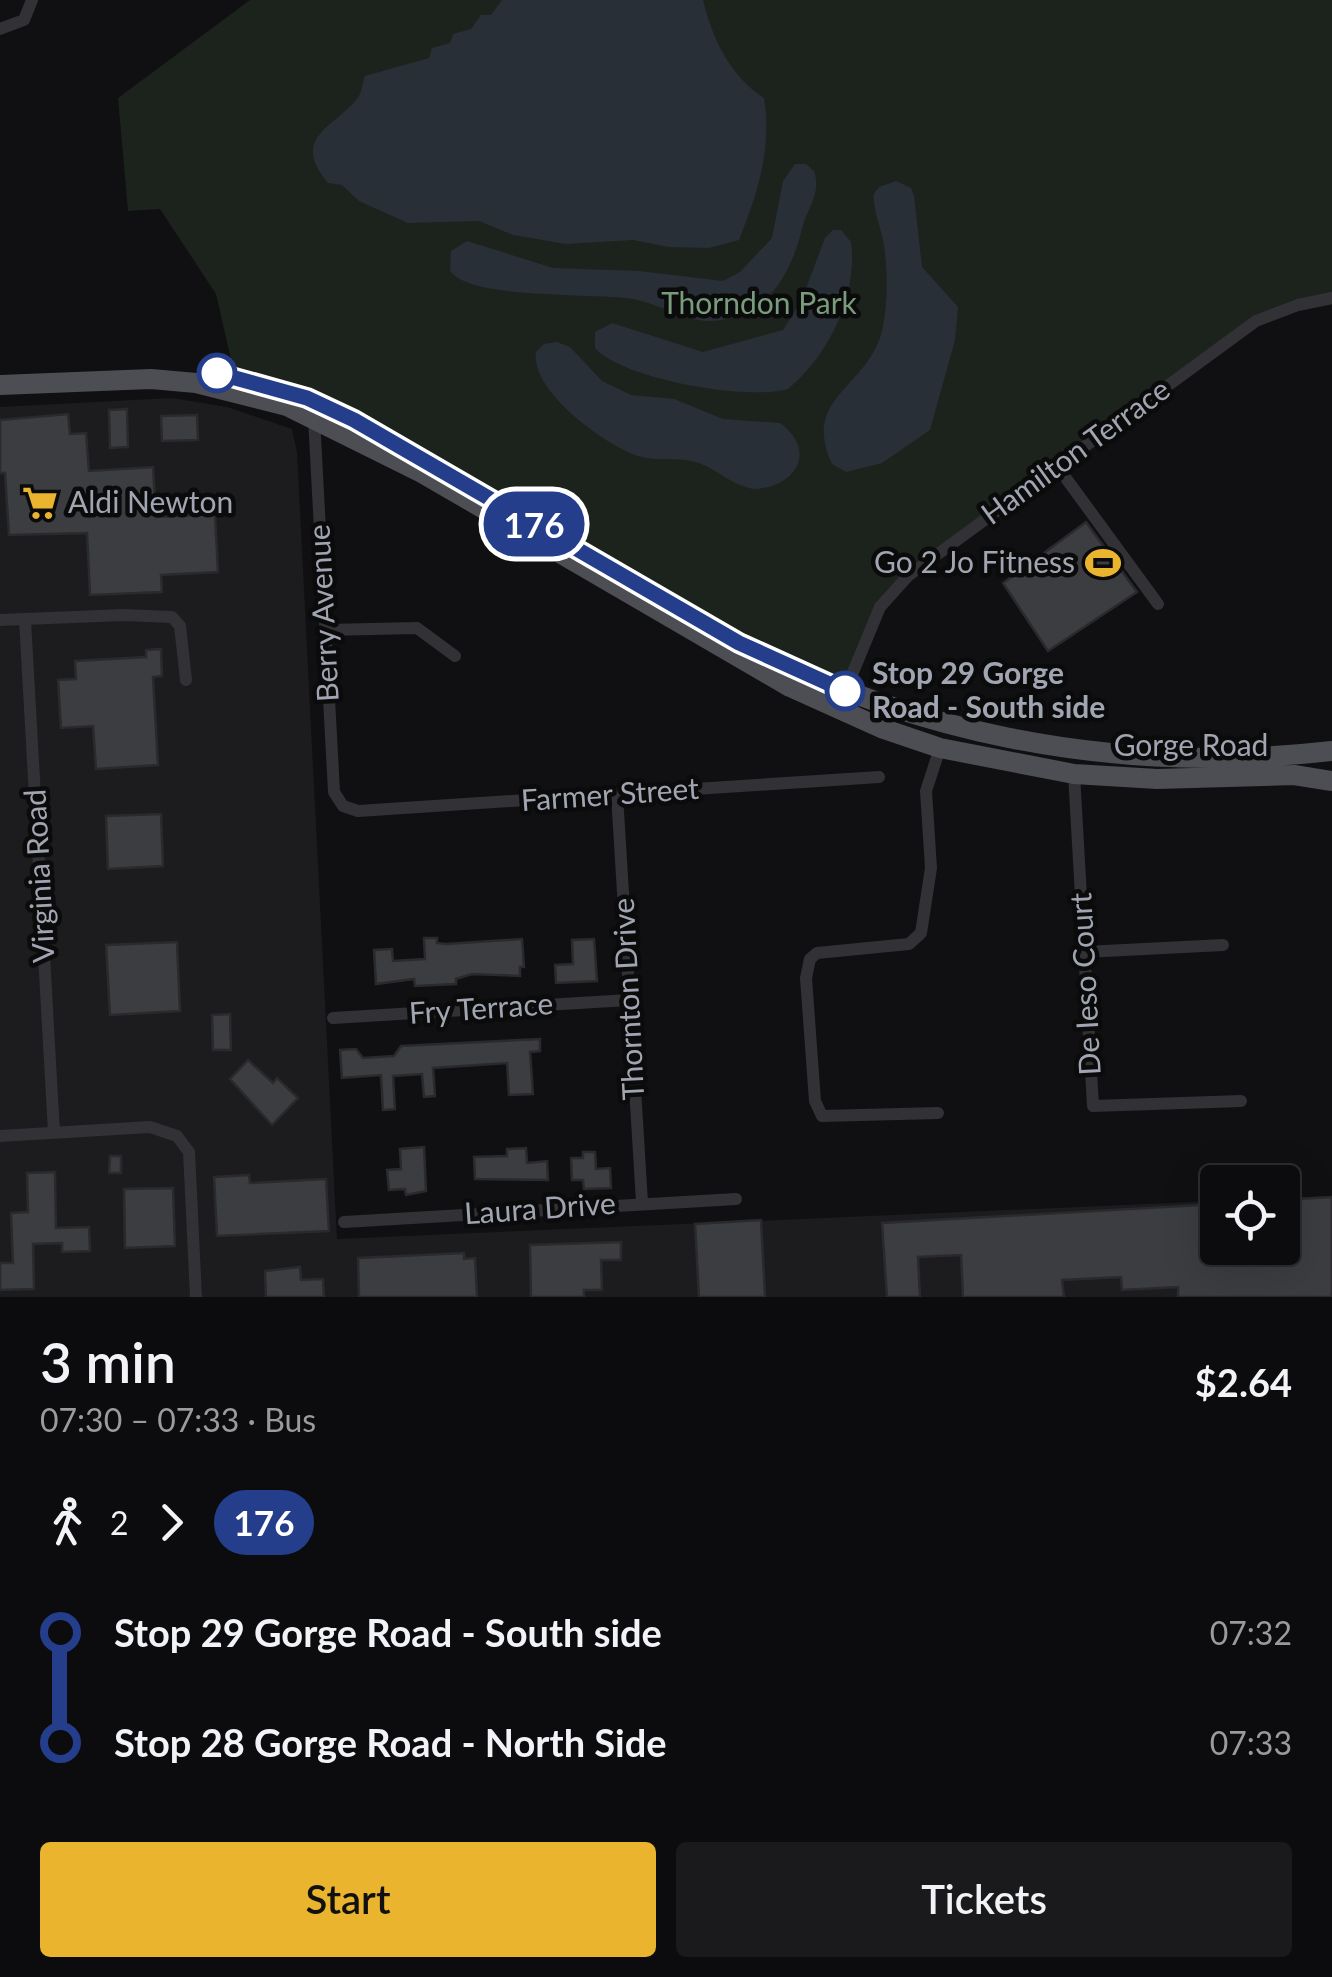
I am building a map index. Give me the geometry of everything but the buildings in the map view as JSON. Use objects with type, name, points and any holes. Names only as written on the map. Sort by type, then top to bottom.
[{"type":"main road","name":"Gorge Road","points":[[0,372],[178,368],[234,376],[307,398],[394,442],[842,701],[960,730],[1076,752],[1164,758],[1332,751]]},
{"type":"main road","name":"Gorge Road","points":[[0,386],[134,380],[196,384],[243,392],[314,418],[407,465],[721,649],[940,748],[1074,774],[1157,779],[1294,775],[1332,782]]},
{"type":"street","points":[[0,29],[24,20],[32,0]]},
{"type":"street","name":"Hamilton Terrace","points":[[842,701],[880,607],[908,576],[1256,321],[1332,298]]},
{"type":"street","name":"Berry Avenue","points":[[314,418],[334,792],[343,806]]},
{"type":"street","points":[[1056,466],[1158,604]]},
{"type":"street","points":[[0,620],[123,614],[172,618],[180,626],[186,680]]},
{"type":"street","name":"Virginia Road","points":[[25,620],[54,1132]]},
{"type":"street","points":[[324,630],[417,628],[455,656]]},
{"type":"street","points":[[938,1112],[822,1116],[815,1101],[806,978],[810,959],[817,953],[909,944],[921,932],[931,868],[926,791],[940,748]]},
{"type":"street","name":"De Ieso Court","points":[[1074,774],[1093,1106],[1241,1101]]},
{"type":"street","name":"Farmer Street","points":[[343,806],[358,811],[879,777]]},
{"type":"street","name":"Thornton Drive","points":[[617,795],[642,1202]]},
{"type":"street","points":[[1084,952],[1223,945]]},
{"type":"street","name":"Fry Terrace","points":[[333,1018],[629,1000]]},
{"type":"street","points":[[0,1136],[150,1127],[169,1131],[189,1152],[196,1297]]},
{"type":"street","name":"Laura Drive","points":[[344,1222],[736,1199]]},
{"type":"shaded area","points":[[502,0],[703,0],[724,55],[741,79],[764,98],[766,135],[762,170],[739,240],[709,248],[669,247],[633,240],[566,244],[513,235],[479,221],[408,223],[359,201],[342,185],[328,183],[317,168],[314,144],[327,126],[357,99],[365,76],[429,58],[432,48],[450,43],[453,34],[471,29],[481,15],[491,15]]},
{"type":"shaded area","points":[[795,164],[806,164],[814,171],[813,200],[782,279],[755,308],[743,314],[698,320],[633,299],[535,294],[480,286],[461,280],[450,270],[451,251],[467,241],[553,268],[639,271],[723,281],[740,272],[772,238],[783,181]]},
{"type":"shaded area","points":[[896,181],[911,188],[914,196],[922,267],[958,307],[955,340],[930,430],[882,463],[846,472],[832,464],[825,441],[825,423],[830,408],[874,351],[882,331],[886,267],[874,195],[879,187]]},
{"type":"shaded area","points":[[833,230],[841,230],[851,242],[850,283],[845,303],[828,342],[788,389],[745,392],[687,385],[631,369],[595,348],[595,332],[612,323],[703,352],[783,330],[802,299],[825,238]]},
{"type":"shaded area","points":[[557,342],[570,347],[602,381],[631,395],[674,399],[723,419],[780,423],[798,445],[797,466],[781,482],[754,489],[699,463],[646,458],[624,450],[572,414],[545,383],[537,367],[536,352],[544,344]]},
{"type":"shaded area","points":[[172,398],[227,407],[292,429],[297,452],[337,1239],[1200,1202],[1200,1265],[1300,1265],[1300,1197],[1332,1196],[1332,1297],[0,1297],[0,407]]},
{"type":"green space","name":"Thorndon Park","points":[[250,0],[1332,0],[1332,298],[1274,312],[895,590],[845,691],[739,643],[353,420],[235,377],[216,294],[160,209],[128,211],[118,98]]},
{"type":"bus line","name":"176","points":[[217,373],[307,398],[354,420],[739,643],[845,691]]},
{"type":"place","name":"Aldi Newton","points":[[40,503]]},
{"type":"place","name":"Go 2 Jo Fitness","points":[[1103,563]]},
{"type":"place","name":"Stop 29 Gorge Road - South side","points":[[845,691]]}]
